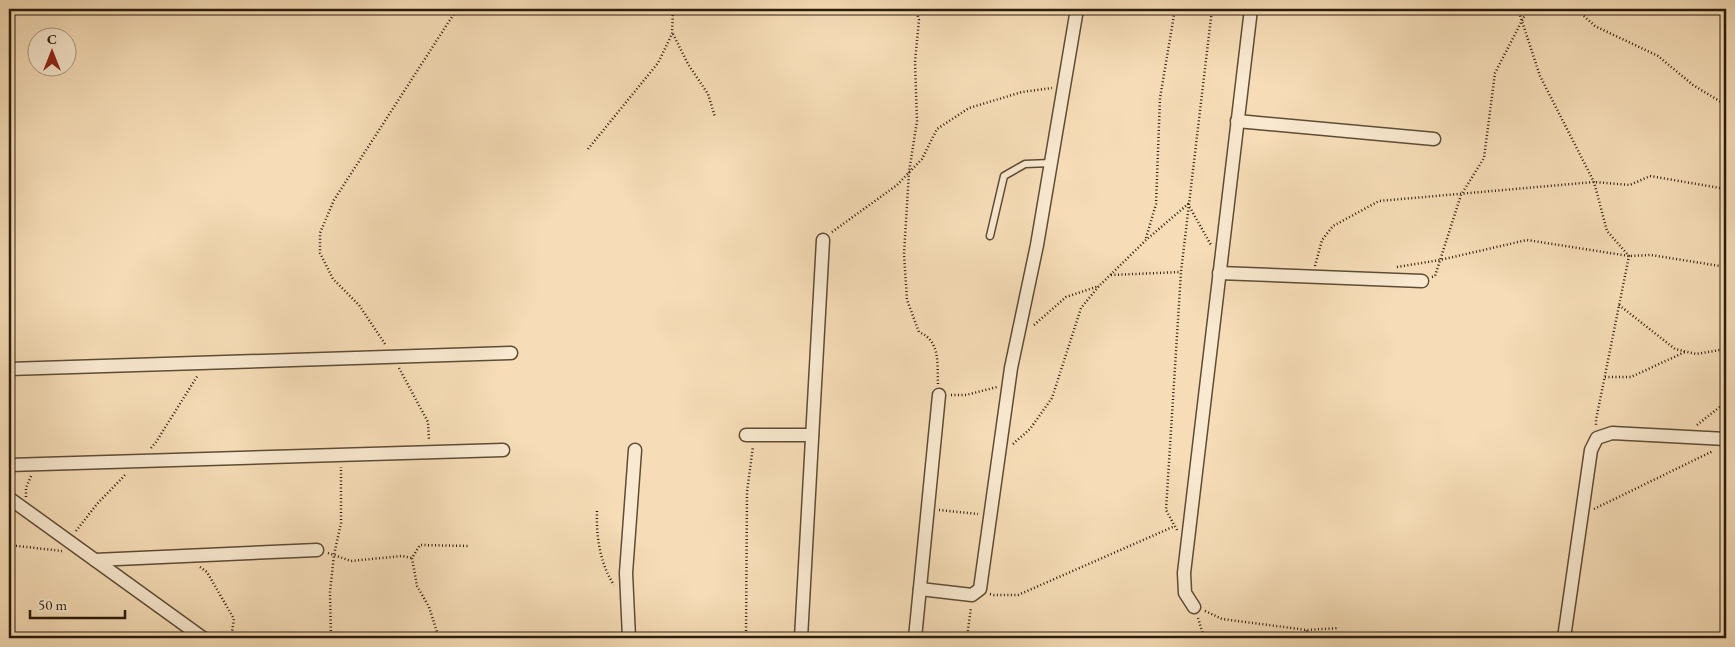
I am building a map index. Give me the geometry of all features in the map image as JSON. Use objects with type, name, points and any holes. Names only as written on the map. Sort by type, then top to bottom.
[{"type":"street","points":[[920,589],[976,592],[990,515],[1009,384],[1037,245],[1076,9]]},
{"type":"street","points":[[1194,607],[1185,593],[1184,573],[1251,9]]},
{"type":"street","points":[[1237,121],[1434,139]]},
{"type":"street","points":[[801,638],[823,240]]},
{"type":"street","points":[[1220,267],[1312,277],[1422,281]]},
{"type":"street","points":[[9,369],[511,353]]},
{"type":"street","points":[[915,638],[938,394]]},
{"type":"street","points":[[1564,638],[1591,450],[1597,438],[1612,433],[1724,439]]},
{"type":"street","points":[[751,435],[812,435]]},
{"type":"street","points":[[9,465],[503,450]]},
{"type":"street","points":[[629,638],[626,573],[635,450]]},
{"type":"street","points":[[9,498],[202,638]]},
{"type":"street","points":[[91,557],[185,556],[317,550]]},
{"type":"lane","points":[[990,236],[1004,176],[1025,164],[1051,163]]},
{"type":"path","points":[[430,452],[428,422],[393,357],[359,305],[333,279],[320,254],[320,233],[334,200],[457,9]]},
{"type":"path","points":[[588,148],[658,63],[672,34],[674,9]]},
{"type":"path","points":[[774,9],[795,13],[820,9]]},
{"type":"path","points":[[916,9],[919,20],[915,62],[917,121],[909,172],[904,254],[907,300],[919,332],[928,336],[936,348],[938,394],[966,394],[1009,384]]},
{"type":"path","points":[[1146,240],[1156,204],[1160,98],[1174,9]]},
{"type":"path","points":[[1178,533],[1166,510],[1181,272],[1212,9]]},
{"type":"path","points":[[1518,9],[1540,76],[1594,182],[1607,232],[1629,256]]},
{"type":"path","points":[[1422,281],[1435,276],[1461,194],[1484,158],[1495,73],[1528,9]]},
{"type":"path","points":[[1576,9],[1595,26],[1658,56],[1693,84],[1726,105]]},
{"type":"path","points":[[672,34],[688,64],[708,94],[715,117]]},
{"type":"path","points":[[823,240],[839,226],[897,186],[922,159],[936,129],[969,108],[1022,92],[1063,87]]},
{"type":"path","points":[[1312,277],[1322,240],[1333,226],[1379,201],[1594,182],[1630,186],[1650,176],[1726,189]]},
{"type":"path","points":[[998,456],[1030,429],[1052,398],[1081,308],[1099,286],[1146,240],[1188,204]]},
{"type":"path","points":[[1188,204],[1220,267]]},
{"type":"path","points":[[1392,268],[1440,260],[1527,240],[1629,256],[1651,255],[1726,267]]},
{"type":"path","points":[[1597,438],[1596,420],[1629,256]]},
{"type":"path","points":[[1110,275],[1181,272]]},
{"type":"path","points":[[1017,339],[1066,297],[1099,286]]},
{"type":"path","points":[[1619,305],[1675,349],[1696,354],[1726,349]]},
{"type":"path","points":[[1605,377],[1631,376],[1686,352]]},
{"type":"path","points":[[1682,437],[1726,402]]},
{"type":"path","points":[[746,638],[747,492],[751,435]]},
{"type":"path","points":[[1582,515],[1716,450],[1724,439]]},
{"type":"path","points":[[331,638],[330,592],[334,555],[341,523],[341,455]]},
{"type":"path","points":[[27,511],[26,488],[38,464]]},
{"type":"path","points":[[928,509],[990,515]]},
{"type":"path","points":[[597,511],[596,533],[607,575],[628,605]]},
{"type":"path","points":[[967,638],[976,592],[994,596],[1018,596],[1190,519]]},
{"type":"path","points":[[9,546],[91,557]]},
{"type":"path","points":[[439,638],[429,607],[417,586],[412,558],[420,546],[470,546]]},
{"type":"path","points":[[317,550],[351,561],[402,556],[412,558]]},
{"type":"path","points":[[185,556],[207,572],[234,619],[231,638]]},
{"type":"path","points":[[1194,607],[1222,618],[1307,630],[1338,628]]},
{"type":"path","points":[[1194,607],[1204,638]]},
{"type":"path","points":[[1304,638],[1307,630]]}]
